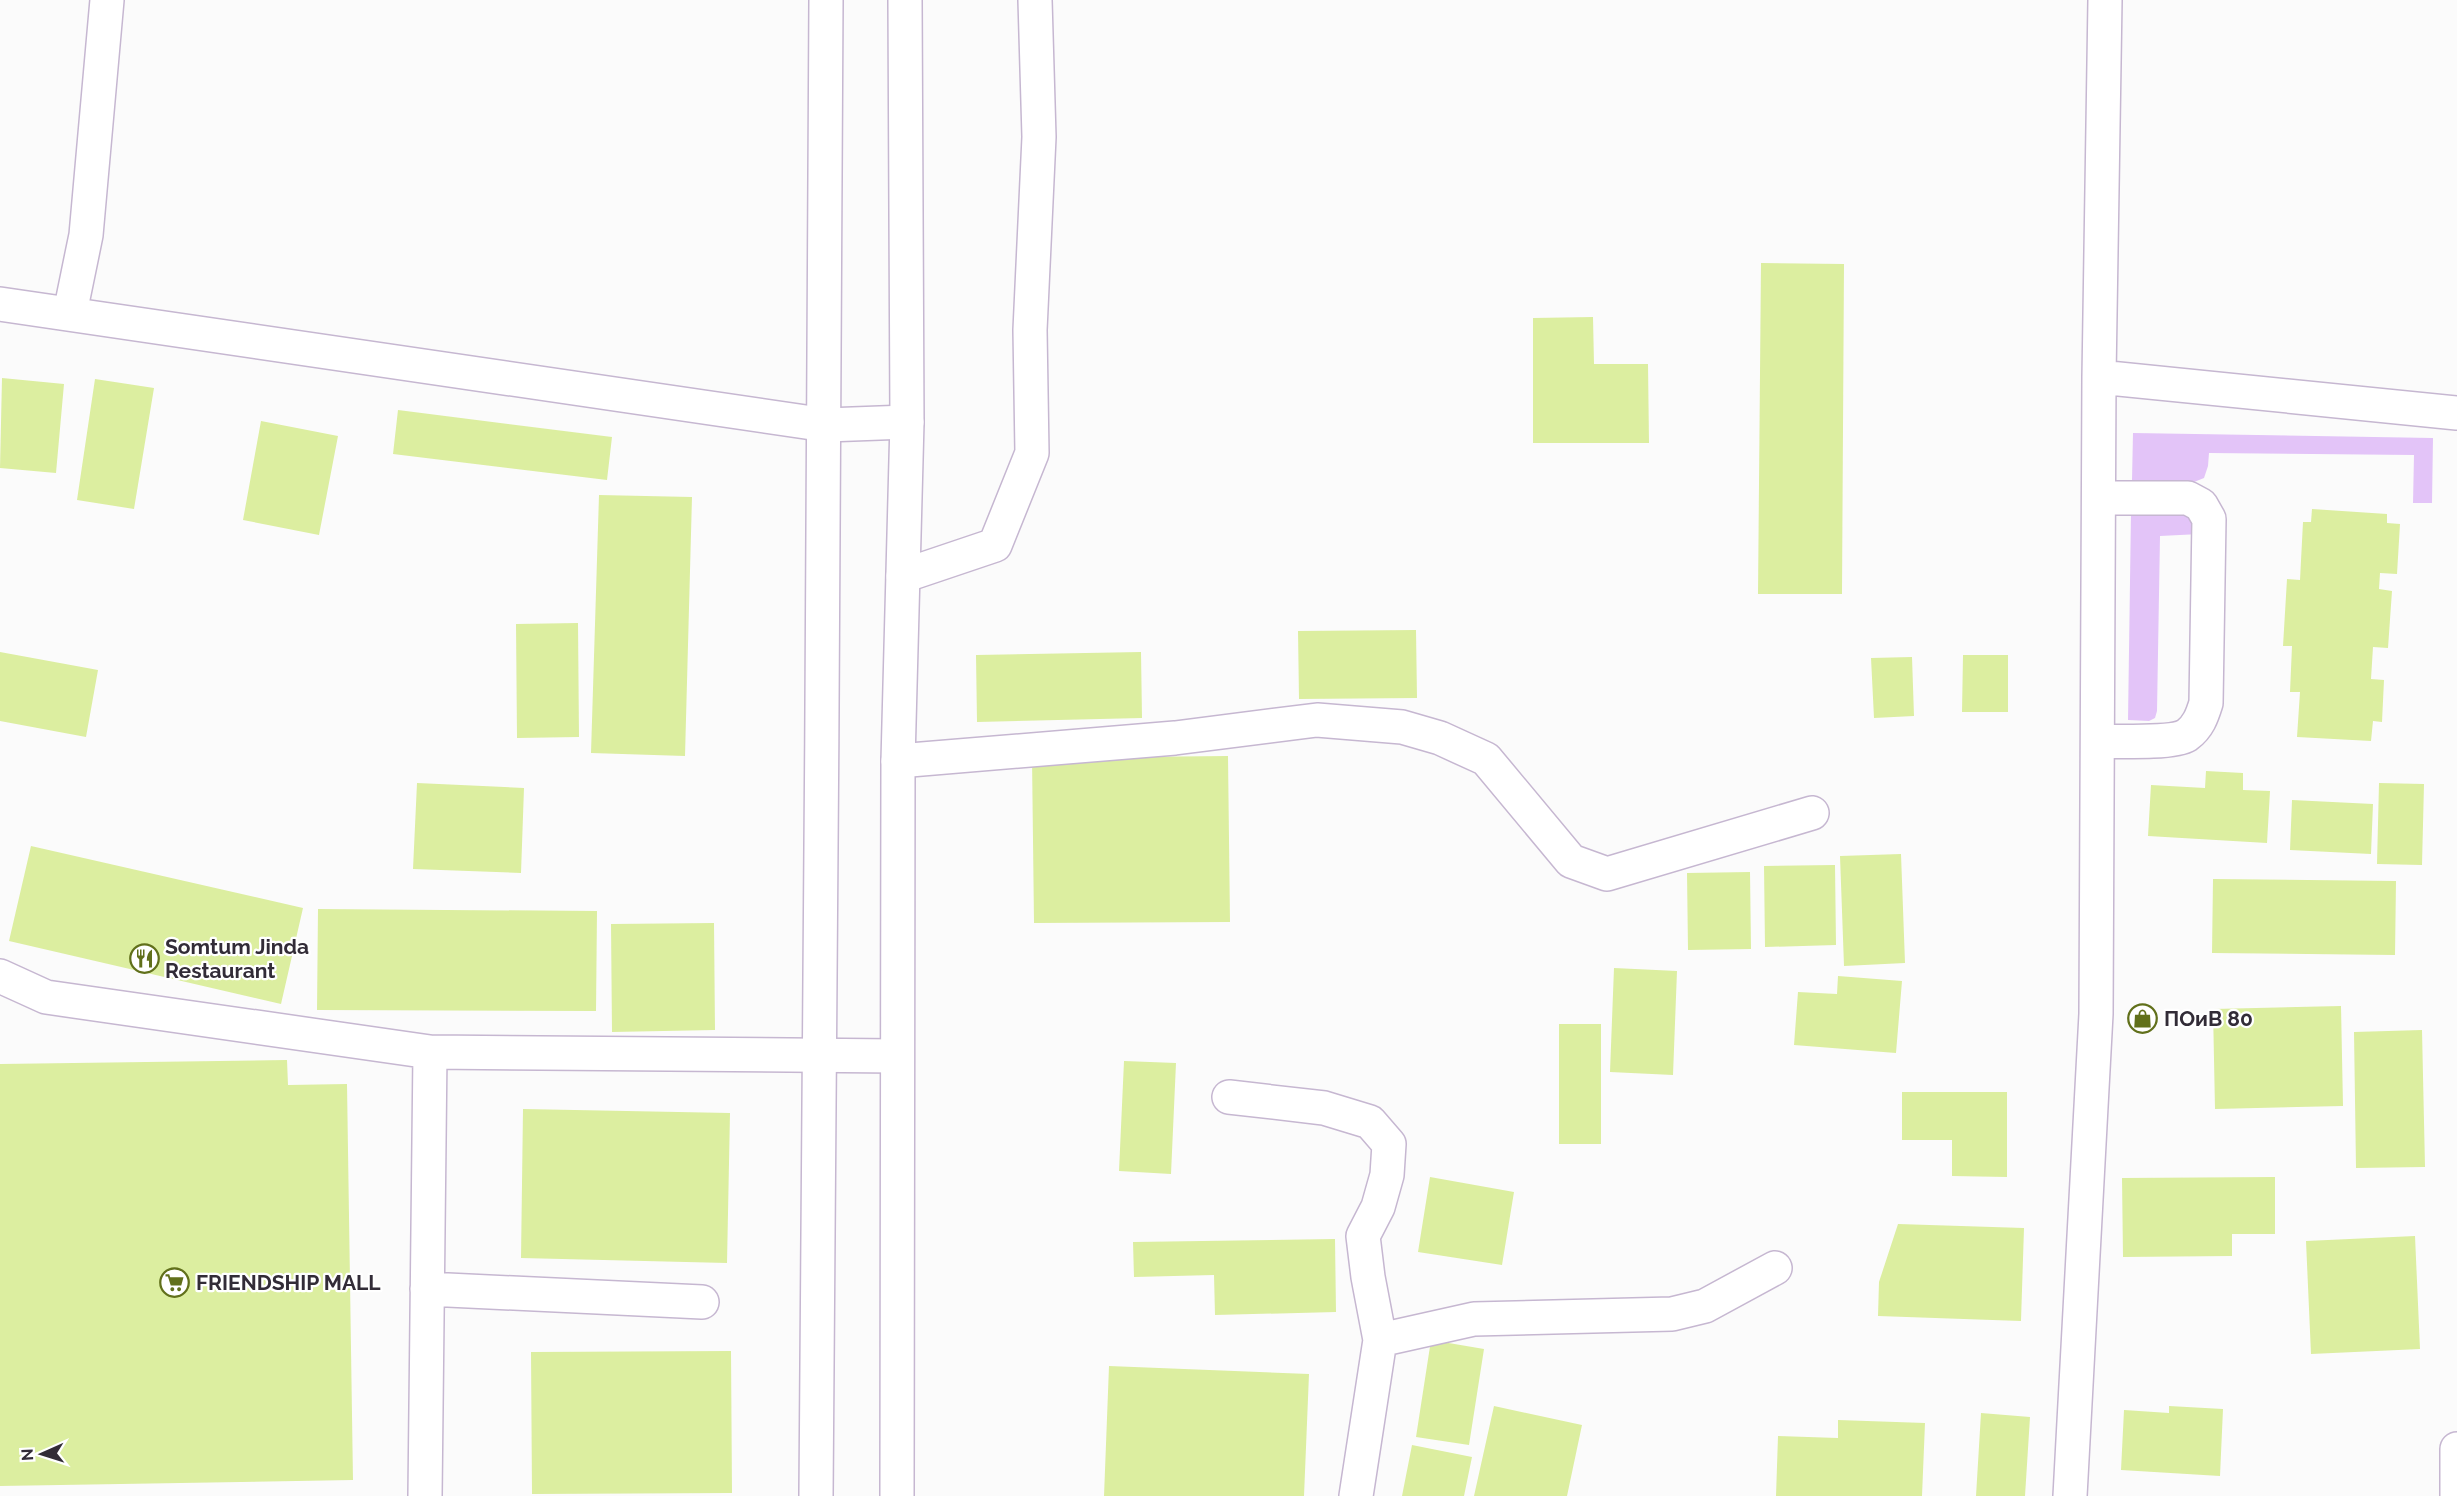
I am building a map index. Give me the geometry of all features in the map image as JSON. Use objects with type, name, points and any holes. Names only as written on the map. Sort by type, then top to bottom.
[{"type":"main road","points":[[70,314],[86,235],[107,0]]},
{"type":"main road","points":[[816,1496],[818,1056],[826,425],[826,0]]},
{"type":"main road","points":[[897,1496],[898,761],[908,422],[905,0]]},
{"type":"main road","points":[[903,576],[995,544],[1032,453],[1030,330],[1040,137],[1035,0]]},
{"type":"main road","points":[[2070,1496],[2096,1014],[2105,0]]},
{"type":"main road","points":[[0,304],[826,425],[908,422]]},
{"type":"main road","points":[[2100,377],[2457,412]]},
{"type":"main road","points":[[2098,741],[2172,739],[2186,735],[2201,720],[2206,703],[2209,519],[2201,505],[2188,498],[2099,498]]},
{"type":"main road","points":[[898,761],[1175,738],[1317,720],[1402,727],[1440,738],[1486,759],[1571,861],[1607,874],[1812,813]]},
{"type":"main road","points":[[0,976],[46,997],[430,1052],[897,1056]]},
{"type":"main road","points":[[425,1496],[430,1052]]},
{"type":"main road","points":[[1228,1097],[1324,1108],[1370,1122],[1389,1144],[1387,1175],[1378,1207],[1364,1236],[1368,1277],[1380,1340],[1356,1496]]},
{"type":"main road","points":[[1380,1340],[1474,1319],[1672,1314],[1705,1306],[1775,1268]]},
{"type":"main road","points":[[427,1289],[702,1302]]},
{"type":"main road","points":[[2457,1449],[2457,1496]]},
{"type":"shaded area","points":[[2133,433],[2433,438],[2432,503],[2413,503],[2414,455],[2209,453],[2204,478],[2194,482],[2132,480]]},
{"type":"shaded area","points":[[2131,512],[2181,513],[2190,516],[2200,534],[2160,536],[2157,711],[2155,718],[2149,721],[2128,720]]},
{"type":"building","points":[[1761,263],[1844,264],[1842,594],[1758,594]]},
{"type":"building","points":[[1593,317],[1594,364],[1648,364],[1649,443],[1533,443],[1533,318]]},
{"type":"building","points":[[2,378],[64,384],[56,473],[0,468]]},
{"type":"building","points":[[95,379],[154,388],[134,509],[77,500]]},
{"type":"building","points":[[398,410],[612,437],[607,480],[393,454]]},
{"type":"building","points":[[261,421],[338,436],[319,535],[243,520]]},
{"type":"building","points":[[599,495],[692,497],[685,756],[591,753]]},
{"type":"building","points":[[2312,509],[2387,514],[2387,523],[2400,524],[2397,574],[2380,573],[2379,589],[2392,591],[2388,648],[2373,647],[2371,679],[2384,680],[2382,722],[2373,721],[2371,741],[2297,737],[2300,692],[2290,692],[2292,646],[2283,646],[2287,579],[2300,580],[2303,522],[2311,522]]},
{"type":"building","points":[[578,623],[579,737],[517,738],[516,624]]},
{"type":"building","points":[[1416,630],[1417,698],[1299,699],[1298,631]]},
{"type":"building","points":[[0,652],[98,670],[86,737],[0,721]]},
{"type":"building","points":[[1141,652],[1142,718],[977,722],[976,655]]},
{"type":"building","points":[[1963,655],[2008,655],[2008,712],[1962,712]]},
{"type":"building","points":[[1912,657],[1914,716],[1874,718],[1871,658]]},
{"type":"building","points":[[1228,756],[1230,922],[1034,923],[1032,758]]},
{"type":"building","points":[[2206,771],[2243,773],[2243,790],[2270,791],[2267,843],[2148,836],[2151,785],[2205,788]]},
{"type":"building","points":[[417,783],[524,788],[521,873],[413,869]]},
{"type":"building","points":[[2379,783],[2424,784],[2422,865],[2377,864]]},
{"type":"building","points":[[2292,800],[2373,804],[2371,854],[2290,850]]},
{"type":"building","points":[[31,846],[303,908],[281,1004],[9,941]]},
{"type":"building","points":[[1901,854],[1905,963],[1844,966],[1840,856]]},
{"type":"building","points":[[1835,865],[1836,945],[1765,947],[1764,866]]},
{"type":"building","points":[[1750,872],[1751,949],[1688,950],[1687,873]]},
{"type":"building","points":[[2213,879],[2396,881],[2395,955],[2212,953]]},
{"type":"building","points":[[318,909],[597,911],[596,1011],[317,1010]]},
{"type":"building","points":[[714,923],[715,1030],[612,1032],[611,924]]},
{"type":"building","points":[[1614,968],[1677,971],[1673,1075],[1610,1072]]},
{"type":"building","points":[[1838,976],[1902,981],[1896,1053],[1794,1045],[1798,992],[1837,994]]},
{"type":"building","points":[[2341,1006],[2343,1106],[2215,1109],[2213,1009]]},
{"type":"building","points":[[1559,1024],[1601,1024],[1601,1144],[1559,1144]]},
{"type":"building","points":[[2422,1030],[2425,1167],[2356,1168],[2354,1032]]},
{"type":"building","name":"FRIENDSHIP MALL","points":[[287,1060],[288,1085],[347,1084],[353,1480],[0,1486],[0,1064]]},
{"type":"building","points":[[1124,1061],[1176,1063],[1171,1174],[1119,1171]]},
{"type":"building","points":[[1902,1092],[2007,1092],[2007,1177],[1952,1176],[1952,1140],[1902,1140]]},
{"type":"building","points":[[523,1109],[730,1113],[727,1263],[521,1258]]},
{"type":"building","points":[[1430,1177],[1514,1192],[1502,1265],[1418,1252]]},
{"type":"building","points":[[2275,1177],[2275,1234],[2232,1234],[2232,1256],[2123,1257],[2122,1178]]},
{"type":"building","points":[[1898,1224],[2024,1228],[2021,1321],[1878,1316],[1879,1282]]},
{"type":"building","points":[[2415,1236],[2420,1349],[2311,1354],[2306,1241]]},
{"type":"building","points":[[1335,1239],[1336,1312],[1215,1315],[1214,1275],[1134,1277],[1133,1242]]},
{"type":"building","points":[[1431,1340],[1484,1349],[1469,1445],[1416,1437]]},
{"type":"building","points":[[731,1351],[732,1493],[532,1494],[531,1352]]},
{"type":"building","points":[[1109,1366],[1309,1374],[1304,1496],[1104,1496]]},
{"type":"building","points":[[1494,1406],[1582,1425],[1567,1496],[1474,1496]]},
{"type":"building","points":[[2169,1406],[2223,1409],[2220,1476],[2121,1470],[2124,1410],[2169,1413]]},
{"type":"building","points":[[1981,1413],[2030,1417],[2025,1496],[1976,1496]]},
{"type":"building","points":[[1838,1420],[1925,1423],[1922,1496],[1776,1496],[1778,1436],[1838,1438]]},
{"type":"building","points":[[1412,1445],[1472,1457],[1464,1496],[1402,1496]]},
{"type":"place","name":"Somtum Jinda Restaurant","points":[[144,959]]},
{"type":"place","name":"ПОиВ 80","points":[[2143,1019]]},
{"type":"place","name":"FRIENDSHIP MALL","points":[[175,1283]]}]
